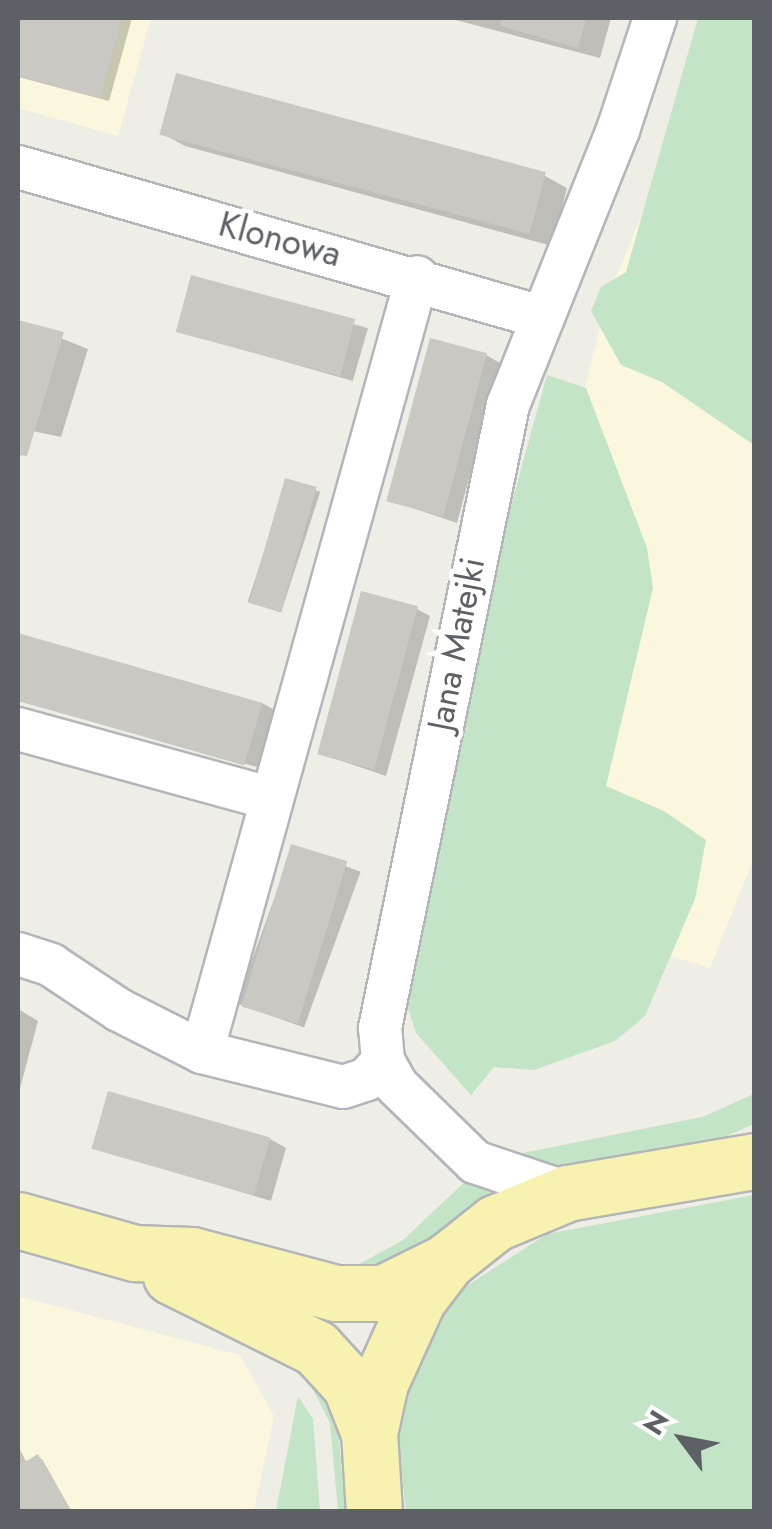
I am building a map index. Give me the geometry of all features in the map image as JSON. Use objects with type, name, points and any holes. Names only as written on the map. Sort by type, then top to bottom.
[{"type":"main road","points":[[18,1220],[134,1253],[192,1256],[363,1296],[406,1284],[546,1200],[754,1161]]},
{"type":"main road","points":[[134,1253],[184,1285],[316,1348],[350,1385],[368,1433],[374,1512]]},
{"type":"main road","points":[[368,1433],[396,1339],[447,1261]]},
{"type":"street","name":"Jana Matejki","points":[[383,1061],[385,1002],[488,481],[541,317],[618,130],[655,18]]},
{"type":"street","name":"Klonowa","points":[[18,167],[417,277],[541,317]]},
{"type":"street","points":[[202,1052],[268,798],[417,277]]},
{"type":"street","points":[[18,728],[268,798]]},
{"type":"street","points":[[18,954],[50,965],[118,1010],[202,1052],[343,1087],[367,1079],[383,1061],[397,1086],[475,1162],[546,1200]]},
{"type":"shaded area","points":[[18,18],[151,18],[118,136],[18,108]]},
{"type":"shaded area","points":[[754,18],[754,858],[710,968],[462,893],[607,298],[692,95]]},
{"type":"shaded area","points":[[18,1296],[240,1355],[274,1416],[254,1511],[18,1511]]},
{"type":"green space","points":[[698,18],[754,18],[754,445],[662,382],[621,365],[591,311],[601,287],[626,272]]},
{"type":"green space","points":[[547,375],[586,388],[647,548],[653,588],[606,786],[664,811],[706,840],[695,899],[645,1016],[615,1041],[534,1070],[494,1067],[471,1095],[416,1033],[402,990],[494,567]]},
{"type":"green space","points":[[754,1094],[754,1124],[715,1141],[548,1170],[493,1159],[702,1117]]},
{"type":"green space","points":[[470,1177],[492,1194],[412,1255],[389,1266],[354,1267],[403,1240]]},
{"type":"green space","points":[[754,1195],[754,1511],[406,1512],[398,1443],[409,1379],[433,1328],[465,1287],[547,1234]]},
{"type":"green space","points":[[313,1375],[338,1426],[345,1511],[338,1511],[330,1423],[309,1382]]},
{"type":"green space","points":[[298,1396],[313,1419],[320,1511],[276,1511]]},
{"type":"building","points":[[18,18],[122,18],[100,98],[18,76]]},
{"type":"building","points":[[501,18],[586,18],[578,48],[500,26]]},
{"type":"building","points":[[176,73],[546,172],[529,234],[159,135]]},
{"type":"building","points":[[191,275],[355,319],[340,376],[176,332]]},
{"type":"building","points":[[18,320],[64,332],[27,456],[18,455]]},
{"type":"building","points":[[430,338],[487,353],[443,517],[386,501]]},
{"type":"building","points":[[285,478],[317,487],[281,612],[249,603]]},
{"type":"building","points":[[361,591],[418,606],[374,770],[317,754]]},
{"type":"building","points":[[18,633],[262,703],[244,765],[18,701]]},
{"type":"building","points":[[291,844],[347,861],[298,1024],[241,1007]]},
{"type":"building","points":[[108,1091],[270,1138],[254,1195],[91,1149]]},
{"type":"building","points":[[38,1454],[71,1512],[18,1512],[18,1466]]}]
